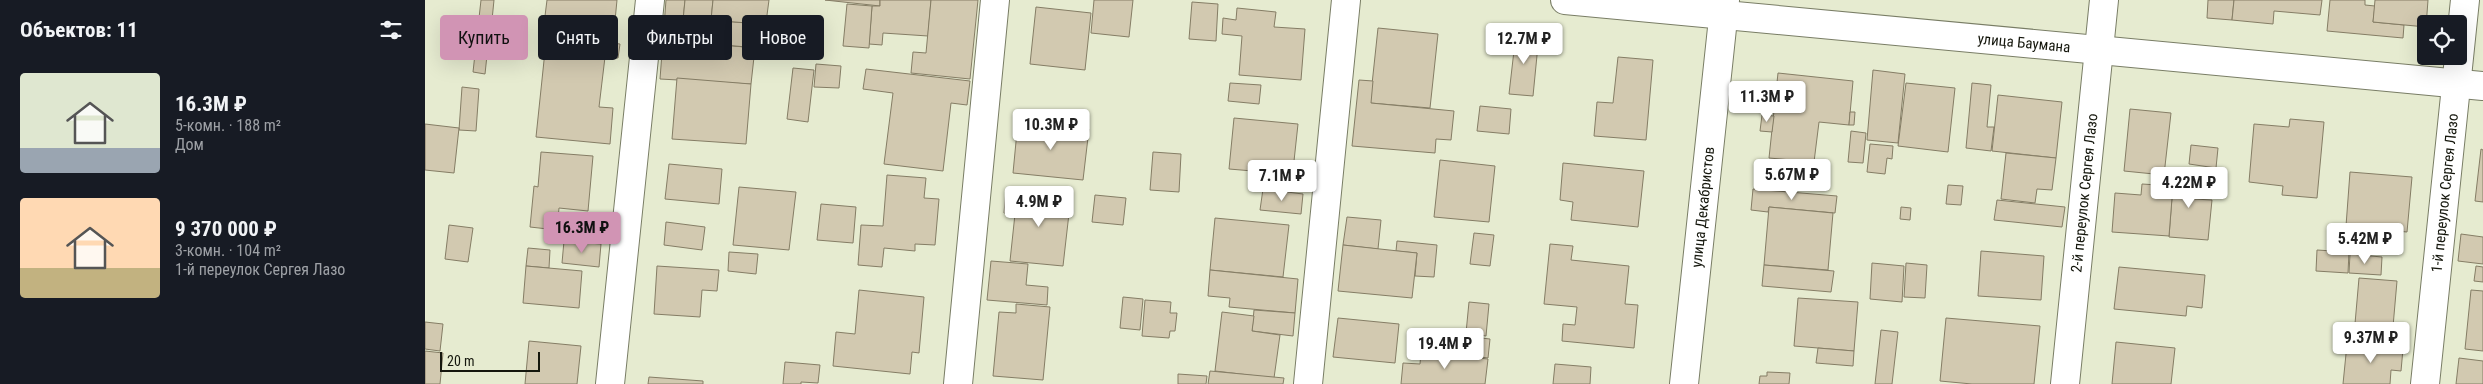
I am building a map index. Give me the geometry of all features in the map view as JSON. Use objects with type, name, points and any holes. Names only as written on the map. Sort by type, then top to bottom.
[{"type":"street","points":[[610,384],[650,0]]},
{"type":"street","points":[[958,384],[995,0]]},
{"type":"street","points":[[1308,384],[1346,0]]},
{"type":"street","name":"улица Баумана","points":[[1565,0],[1725,8],[2099,51],[2483,86]]},
{"type":"street","name":"2-й переулок Сергея Лазо","points":[[2065,384],[2104,0]]},
{"type":"street","name":"1-й переулок Сергея Лазо","points":[[2425,384],[2465,0]]},
{"type":"street","name":"улица Декабристов","points":[[1684,384],[1725,8]]},
{"type":"building","points":[[481,0],[494,0],[492,15],[479,15]]},
{"type":"building","points":[[547,0],[617,0],[616,15],[545,15]]},
{"type":"building","points":[[666,0],[685,0],[684,15],[665,15]]},
{"type":"building","points":[[685,0],[713,0],[712,15],[684,15]]},
{"type":"building","points":[[713,0],[769,0],[767,15],[742,15],[742,23],[732,22],[732,15],[712,15]]},
{"type":"building","points":[[825,0],[880,0],[880,6]]},
{"type":"building","points":[[880,0],[931,0],[928,36],[883,33],[882,45],[869,44],[872,6],[880,6]]},
{"type":"building","points":[[931,0],[978,0],[970,79],[911,73],[913,52],[926,53]]},
{"type":"building","points":[[1094,0],[1133,0],[1129,37],[1091,33]]},
{"type":"building","points":[[2208,0],[2234,0],[2232,20],[2207,18]]},
{"type":"building","points":[[2234,0],[2322,0],[2320,15],[2274,11],[2273,24],[2232,20]]},
{"type":"building","points":[[2330,0],[2365,0],[2365,5],[2375,6],[2373,22],[2404,25],[2403,38],[2327,31]]},
{"type":"building","points":[[2375,0],[2428,0],[2427,15],[2417,15],[2417,26],[2373,22]]},
{"type":"building","points":[[1192,2],[1218,4],[1216,41],[1189,39]]},
{"type":"building","points":[[847,4],[872,6],[869,48],[843,46]]},
{"type":"building","points":[[1036,7],[1091,13],[1085,70],[1030,64]]},
{"type":"building","points":[[1237,8],[1276,12],[1274,27],[1305,29],[1301,80],[1239,75],[1242,36],[1222,34],[1223,18],[1236,20]]},
{"type":"building","points":[[732,22],[742,23],[742,47],[732,46]]},
{"type":"building","points":[[1378,28],[1438,34],[1430,108],[1370,103]]},
{"type":"building","points":[[1516,33],[1539,35],[1533,96],[1509,94]]},
{"type":"building","points":[[732,46],[742,47],[742,60],[754,60],[751,84],[660,79],[661,60],[732,60]]},
{"type":"building","points":[[1618,57],[1653,60],[1646,140],[1594,136],[1597,102],[1613,103]]},
{"type":"building","points":[[474,60],[486,60],[485,74],[473,72]]},
{"type":"building","points":[[544,60],[605,60],[599,107],[613,108],[610,144],[536,137]]},
{"type":"building","points":[[816,64],[841,66],[839,88],[814,87]]},
{"type":"building","points":[[793,68],[814,70],[808,122],[787,119]]},
{"type":"building","points":[[866,69],[970,81],[967,105],[951,103],[943,171],[884,164],[893,93],[863,89]]},
{"type":"building","points":[[1873,70],[1905,74],[1898,143],[1867,140]]},
{"type":"building","points":[[1778,73],[1853,81],[1849,125],[1819,122],[1814,162],[1769,158]]},
{"type":"building","points":[[677,78],[751,84],[746,144],[672,139]]},
{"type":"building","points":[[1359,80],[1373,81],[1371,103],[1454,111],[1451,140],[1436,139],[1435,153],[1352,146]]},
{"type":"building","points":[[1230,83],[1261,85],[1259,104],[1228,101]]},
{"type":"building","points":[[1906,83],[1955,88],[1948,152],[1898,146]]},
{"type":"building","points":[[1972,83],[1991,85],[1987,127],[1994,127],[1991,151],[1966,148]]},
{"type":"building","points":[[462,87],[479,89],[476,131],[459,130]]},
{"type":"building","points":[[1998,95],[2062,102],[2056,158],[1992,151]]},
{"type":"building","points":[[1480,106],[1511,109],[1509,134],[1477,131]]},
{"type":"building","points":[[2130,109],[2171,113],[2164,175],[2124,171]]},
{"type":"building","points":[[1850,112],[1855,112],[1854,125],[1849,125]]},
{"type":"building","points":[[1762,115],[1774,116],[1772,132],[1760,131]]},
{"type":"building","points":[[1234,118],[1298,124],[1294,161],[1302,161],[1300,175],[1229,169]]},
{"type":"building","points":[[2290,119],[2324,122],[2317,198],[2282,195],[2283,186],[2249,182],[2254,124],[2289,127]]},
{"type":"building","points":[[1018,121],[1089,129],[1083,180],[1013,173]]},
{"type":"building","points":[[425,124],[459,128],[454,173],[425,170]]},
{"type":"building","points":[[1851,131],[1866,133],[1863,163],[1848,162]]},
{"type":"building","points":[[1870,144],[1893,146],[1892,159],[1887,158],[1885,174],[1867,172]]},
{"type":"building","points":[[2191,145],[2218,148],[2216,168],[2189,164]]},
{"type":"building","points":[[2481,149],[2483,150],[2483,202],[2475,201]]},
{"type":"building","points":[[541,152],[593,156],[588,211],[559,208],[557,230],[530,227],[534,186],[538,187]]},
{"type":"building","points":[[1153,152],[1181,154],[1179,192],[1150,190]]},
{"type":"building","points":[[2006,153],[2056,158],[2052,190],[2037,189],[2035,203],[2001,199]]},
{"type":"building","points":[[1440,160],[1495,166],[1489,222],[1434,217]]},
{"type":"building","points":[[1563,163],[1644,171],[1638,227],[1571,220],[1573,202],[1560,200]]},
{"type":"building","points":[[669,164],[722,169],[719,204],[665,199]]},
{"type":"building","points":[[2174,170],[2196,172],[2194,199],[2212,200],[2208,240],[2169,237]]},
{"type":"building","points":[[2350,172],[2412,177],[2407,232],[2346,226]]},
{"type":"building","points":[[887,175],[926,178],[924,198],[939,199],[935,245],[915,244],[915,251],[884,248],[882,267],[858,265],[861,225],[883,226]]},
{"type":"building","points":[[2142,184],[2173,186],[2169,236],[2112,232],[2115,193],[2141,195]]},
{"type":"building","points":[[1948,185],[1963,186],[1961,205],[1946,204]]},
{"type":"building","points":[[739,187],[796,192],[789,250],[733,245]]},
{"type":"building","points":[[1263,189],[1303,194],[1301,214],[1260,210]]},
{"type":"building","points":[[1753,189],[1837,196],[1835,213],[1769,207],[1768,212],[1751,210]]},
{"type":"building","points":[[1006,190],[1027,192],[1025,212],[1039,214],[1041,192],[1071,196],[1063,266],[1010,261],[1015,214],[1004,213]]},
{"type":"building","points":[[1095,195],[1126,198],[1123,225],[1092,222]]},
{"type":"building","points":[[1997,200],[2065,207],[2062,227],[1994,220]]},
{"type":"building","points":[[821,204],[856,207],[853,243],[817,240]]},
{"type":"building","points":[[1769,207],[1833,213],[1828,270],[1764,265]]},
{"type":"building","points":[[1901,207],[1911,208],[1910,220],[1900,219]]},
{"type":"building","points":[[1347,217],[1381,220],[1378,249],[1343,245]]},
{"type":"building","points":[[1215,218],[1289,225],[1283,277],[1210,270]]},
{"type":"building","points":[[666,222],[705,227],[702,250],[664,245]]},
{"type":"building","points":[[449,225],[473,228],[468,262],[445,259]]},
{"type":"building","points":[[1474,233],[1494,235],[1490,266],[1470,264]]},
{"type":"building","points":[[2461,234],[2483,237],[2483,264],[2458,261]]},
{"type":"building","points":[[564,241],[601,244],[599,267],[562,263]]},
{"type":"building","points":[[1397,241],[1437,245],[1434,277],[1415,276],[1417,253],[1396,251]]},
{"type":"building","points":[[1550,244],[1573,246],[1571,260],[1629,266],[1625,304],[1638,305],[1634,348],[1562,341],[1563,324],[1575,325],[1577,307],[1544,304]]},
{"type":"building","points":[[1343,245],[1417,253],[1412,298],[1338,291]]},
{"type":"building","points":[[528,248],[550,250],[549,268],[526,266]]},
{"type":"building","points":[[2317,250],[2349,252],[2348,273],[2316,271]]},
{"type":"building","points":[[1981,251],[2044,256],[2041,300],[1978,296]]},
{"type":"building","points":[[729,252],[758,254],[756,274],[728,271]]},
{"type":"building","points":[[2350,254],[2382,257],[2381,275],[2349,273]]},
{"type":"building","points":[[991,261],[1028,264],[1026,285],[1048,287],[1047,305],[987,300]]},
{"type":"building","points":[[1872,263],[1904,266],[1902,302],[1870,299]]},
{"type":"building","points":[[1906,263],[1927,265],[1925,298],[1904,297]]},
{"type":"building","points":[[1764,265],[1834,271],[1831,292],[1762,286]]},
{"type":"building","points":[[526,266],[582,271],[579,308],[523,303]]},
{"type":"building","points":[[657,266],[719,270],[717,291],[702,290],[700,317],[654,314]]},
{"type":"building","points":[[2476,266],[2483,267],[2483,282],[2474,281]]},
{"type":"building","points":[[2119,267],[2205,275],[2202,308],[2187,306],[2186,316],[2114,309]]},
{"type":"building","points":[[1210,270],[1298,279],[1295,313],[1229,307],[1230,298],[1208,296]]},
{"type":"building","points":[[2359,278],[2397,281],[2392,338],[2354,335]]},
{"type":"building","points":[[859,290],[924,297],[919,353],[912,352],[910,374],[833,366],[836,332],[855,334]]},
{"type":"building","points":[[2471,290],[2483,291],[2483,351],[2465,349]]},
{"type":"building","points":[[1123,297],[1143,299],[1140,330],[1120,328]]},
{"type":"building","points":[[1798,298],[1858,302],[1854,351],[1794,346]]},
{"type":"building","points":[[1145,300],[1171,302],[1170,313],[1177,313],[1175,331],[1170,331],[1169,338],[1142,336]]},
{"type":"building","points":[[1469,302],[1489,304],[1486,336],[1466,333]]},
{"type":"building","points":[[1016,304],[1050,307],[1043,380],[993,376],[999,312],[1016,313]]},
{"type":"building","points":[[1254,310],[1295,313],[1293,336],[1252,331]]},
{"type":"building","points":[[1222,312],[1254,316],[1252,331],[1280,335],[1274,378],[1215,371]]},
{"type":"building","points":[[1338,318],[1399,324],[1395,363],[1333,357]]},
{"type":"building","points":[[1946,318],[2040,326],[2034,384],[1972,384],[1940,381]]},
{"type":"building","points":[[425,322],[443,324],[440,351],[425,349]]},
{"type":"building","points":[[1881,330],[1898,332],[1892,384],[1875,384]]},
{"type":"building","points":[[1438,333],[1490,339],[1488,358],[1436,351]]},
{"type":"building","points":[[529,341],[581,346],[577,384],[525,384]]},
{"type":"building","points":[[2116,342],[2175,348],[2171,384],[2112,384]]},
{"type":"building","points":[[2347,344],[2403,349],[2401,371],[2391,370],[2390,384],[2343,384]]},
{"type":"building","points":[[1818,348],[1854,351],[1853,366],[1816,363]]},
{"type":"building","points":[[425,351],[443,353],[440,384],[425,384]]},
{"type":"building","points":[[1421,352],[1488,359],[1485,384],[1401,384],[1403,363],[1420,364]]},
{"type":"building","points":[[2459,358],[2483,361],[2483,384],[2456,384]]},
{"type":"building","points":[[785,362],[820,365],[818,383],[783,384]]},
{"type":"building","points":[[1555,364],[1591,367],[1590,384],[1553,384]]},
{"type":"building","points":[[1210,371],[1284,378],[1283,384],[1208,384]]},
{"type":"building","points":[[1767,372],[1790,373],[1789,384],[1759,384],[1760,376],[1767,376]]},
{"type":"building","points":[[1178,374],[1207,376],[1206,384],[1178,384]]},
{"type":"building","points":[[649,377],[703,381],[703,384],[648,384]]}]
